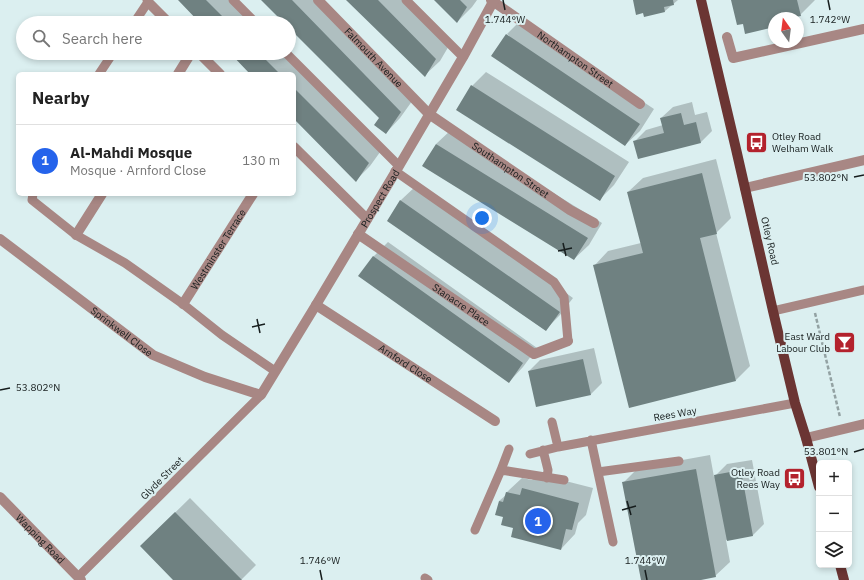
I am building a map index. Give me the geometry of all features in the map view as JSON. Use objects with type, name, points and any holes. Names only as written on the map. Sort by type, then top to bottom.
[{"type":"main road","name":"Otley Road","points":[[701,0],[773,312],[795,403],[816,476]]},
{"type":"main road","points":[[841,568],[844,580]]},
{"type":"street","name":"Falmouth Avenue","points":[[318,0],[429,114]]},
{"type":"street","points":[[147,1],[162,16]]},
{"type":"street","name":"Prospect Road","points":[[260,395],[316,305],[463,57],[492,1]]},
{"type":"street","name":"Northampton Street","points":[[492,1],[640,104]]},
{"type":"street","points":[[727,37],[733,58],[864,29]]},
{"type":"street","points":[[179,72],[187,60]]},
{"type":"street","points":[[206,60],[218,72]]},
{"type":"street","name":"Southampton Street","points":[[429,114],[570,210],[594,223]]},
{"type":"street","points":[[296,150],[367,220]]},
{"type":"street","points":[[745,188],[864,160]]},
{"type":"street","points":[[76,235],[101,196]]},
{"type":"street","name":"Westminster Terrace","points":[[183,304],[252,196]]},
{"type":"street","name":"Stanacre Place","points":[[358,234],[534,354],[568,341]]},
{"type":"street","name":"Sprinkwell Close","points":[[0,239],[153,356],[205,377],[260,395]]},
{"type":"street","name":"Arnford Close","points":[[316,305],[495,421]]},
{"type":"street","points":[[806,438],[864,424]]},
{"type":"street","name":"Wapping Road","points":[[0,498],[80,579]]},
{"type":"lane","points":[[233,0],[249,16]]},
{"type":"lane","points":[[406,0],[463,57]]},
{"type":"lane","points":[[138,16],[147,1]]},
{"type":"lane","points":[[100,72],[109,60]]},
{"type":"lane","points":[[293,60],[397,168],[554,282],[564,297],[568,341]]},
{"type":"lane","points":[[33,196],[32,200],[76,235],[125,263],[183,304],[222,335],[275,371]]},
{"type":"lane","points":[[773,312],[864,290]]},
{"type":"lane","name":"Glyde Street","points":[[80,579],[260,395]]},
{"type":"lane","name":"Rees Way","points":[[530,454],[558,446],[795,403]]},
{"type":"lane","points":[[552,422],[558,446]]},
{"type":"lane","points":[[591,440],[613,542]]},
{"type":"lane","points":[[475,530],[509,450]]},
{"type":"lane","points":[[543,450],[548,470],[547,478]]},
{"type":"lane","points":[[598,472],[679,461]]},
{"type":"lane","points":[[501,470],[564,480]]},
{"type":"path","points":[[812,302],[843,429]]},
{"type":"building","points":[[178,0],[206,0],[222,16],[193,16]]},
{"type":"building","points":[[261,0],[292,0],[401,112],[386,134],[374,125],[379,118],[296,35],[296,16],[277,16]]},
{"type":"building","points":[[346,0],[378,0],[436,59],[425,77]]},
{"type":"building","points":[[434,0],[460,0],[467,7],[457,23]]},
{"type":"building","points":[[633,0],[673,0],[674,5],[664,7],[665,12],[644,17],[643,13],[636,15]]},
{"type":"building","points":[[731,0],[797,0],[800,12],[768,12],[768,28],[745,34],[743,24],[737,25]]},
{"type":"building","points":[[506,34],[640,124],[625,146],[491,56]]},
{"type":"building","points":[[237,60],[266,60],[278,72],[248,72]]},
{"type":"building","points":[[471,85],[615,176],[600,201],[456,110]]},
{"type":"building","points":[[296,90],[369,163],[356,182],[296,121]]},
{"type":"building","points":[[681,113],[684,125],[696,122],[701,143],[638,159],[633,141],[664,133],[660,118]]},
{"type":"building","points":[[436,144],[588,238],[574,260],[422,166]]},
{"type":"building","points":[[702,173],[717,234],[700,238],[736,381],[629,408],[593,265],[643,253],[627,192]]},
{"type":"building","points":[[400,200],[560,312],[546,331],[387,221]]},
{"type":"building","points":[[373,256],[523,363],[509,383],[358,276]]},
{"type":"building","points":[[583,359],[591,395],[536,407],[528,371]]},
{"type":"building","points":[[696,469],[716,577],[701,580],[641,580],[622,482]]},
{"type":"building","points":[[741,470],[753,536],[727,541],[714,475]]},
{"type":"building","points":[[522,488],[579,503],[572,530],[566,529],[561,550],[511,537],[513,528],[501,525],[503,517],[495,515],[499,501],[503,502],[506,492],[520,495]]},
{"type":"building","points":[[175,512],[242,580],[173,580],[140,546]]},
{"type":"place","name":"Otley Road Welham Walk","points":[[757,142]]},
{"type":"place","name":"East Ward Labour Club","points":[[845,342]]},
{"type":"place","name":"Otley Road Rees Way","points":[[795,478]]},
{"type":"place","name":"Al‐Mahdi Mosque","points":[[538,521]]}]
